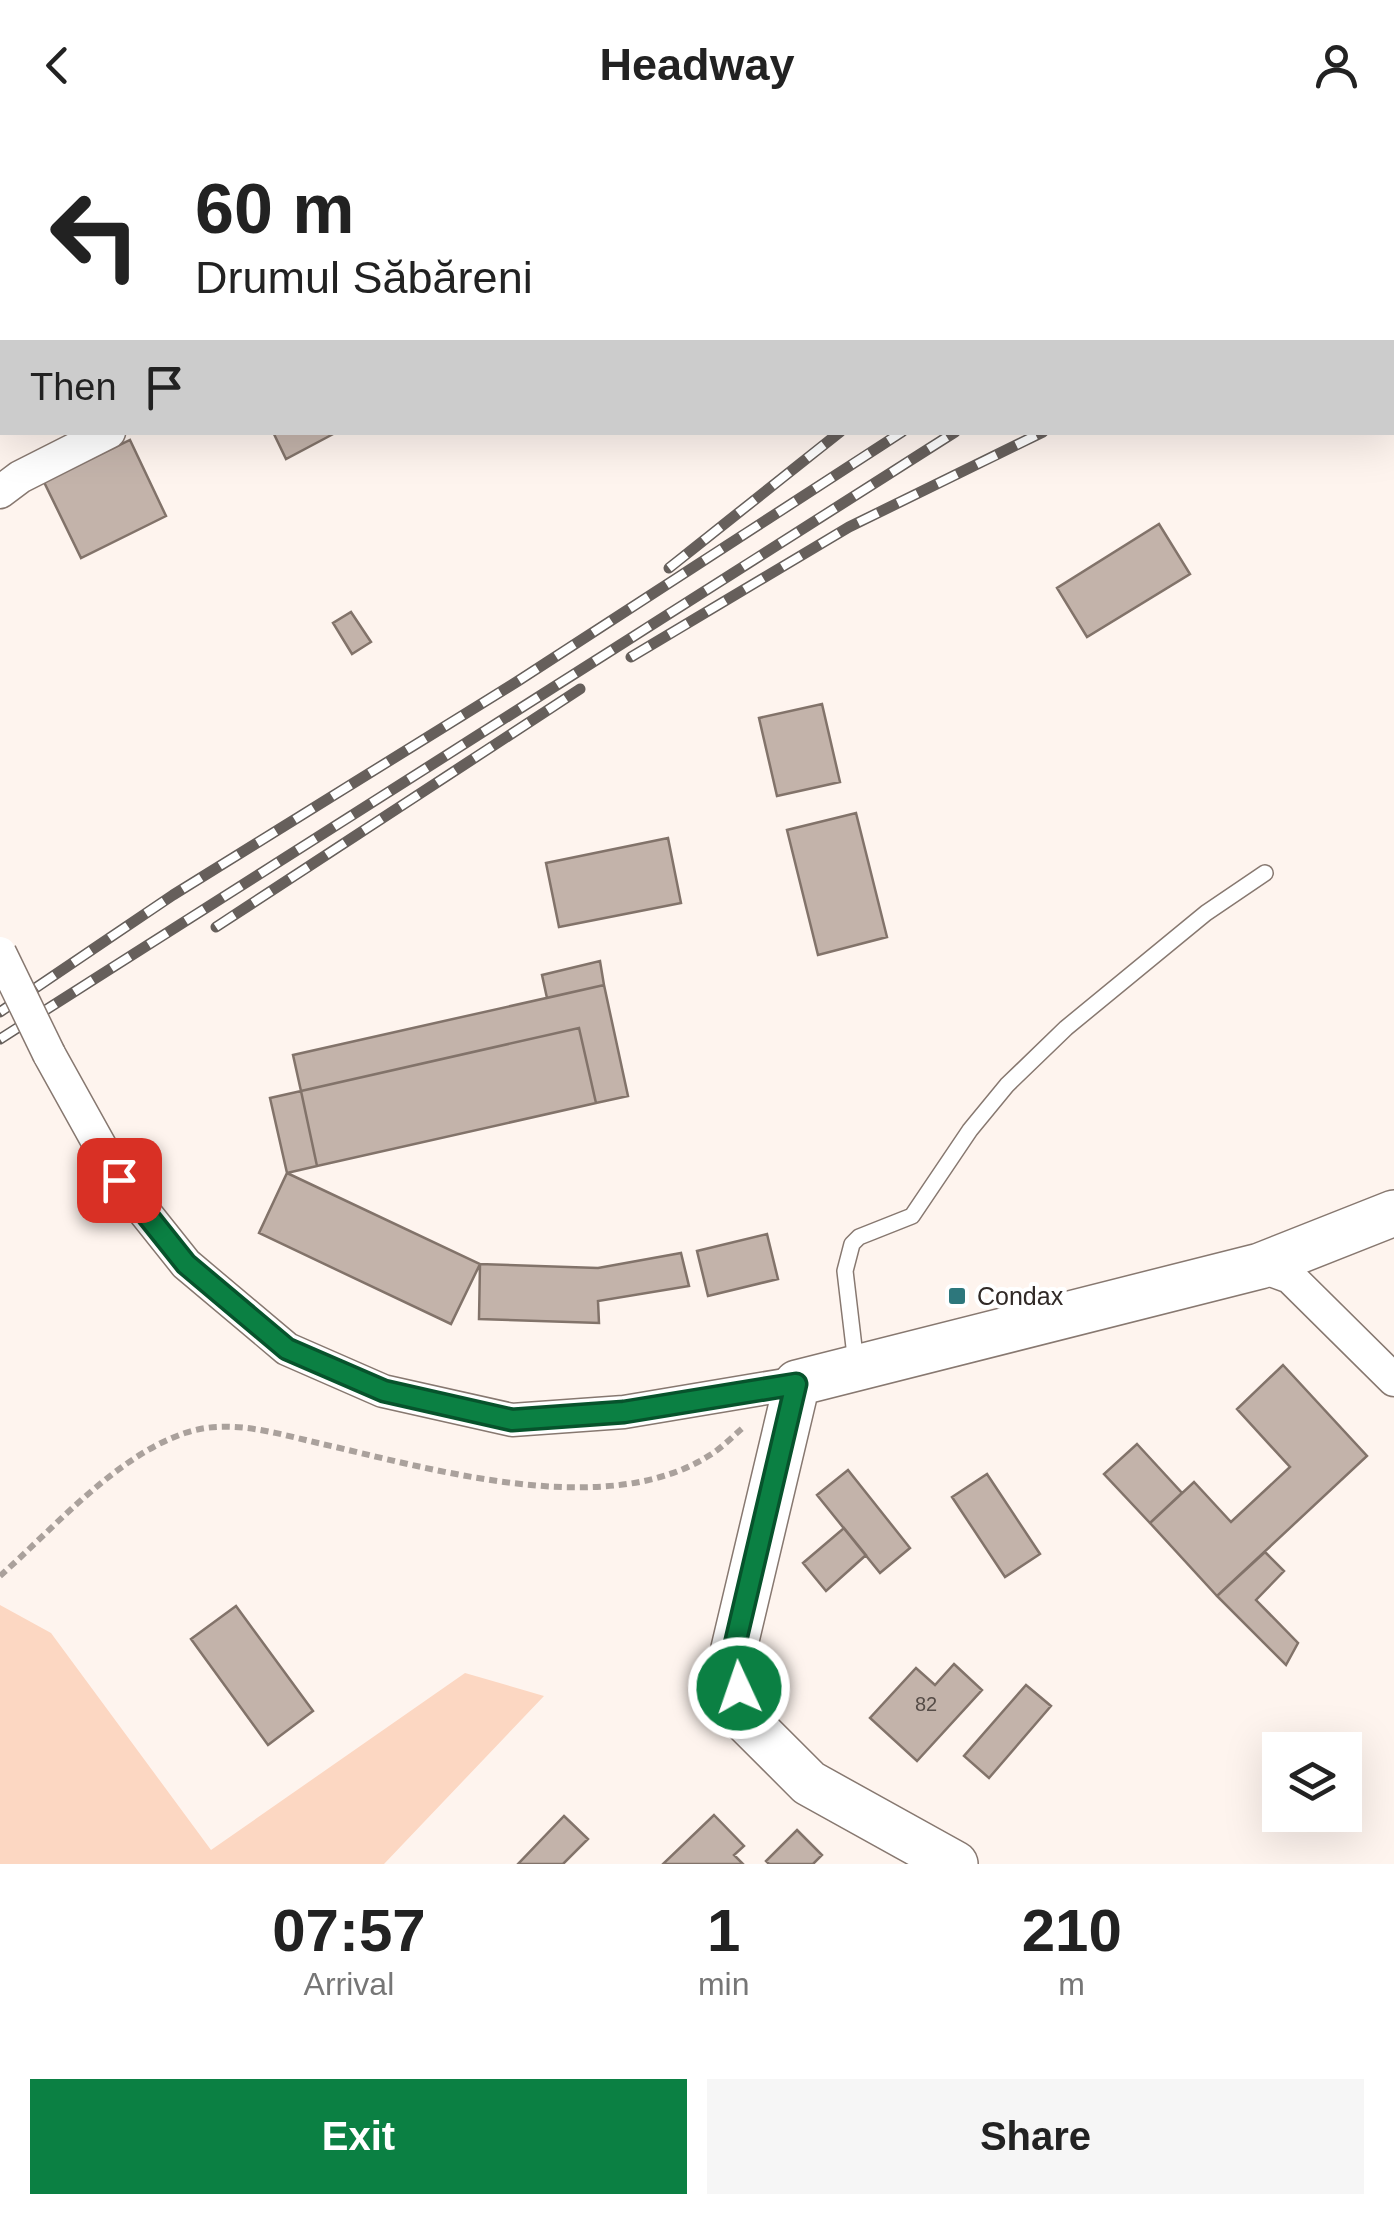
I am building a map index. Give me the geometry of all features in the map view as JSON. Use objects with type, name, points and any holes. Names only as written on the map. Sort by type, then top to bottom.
[{"type":"main road","points":[[956,1864],[809,1784],[746,1719],[732,1657],[796,1384],[1260,1266],[1394,1213]]},
{"type":"street","points":[[0,492],[20,477],[103,435]]},
{"type":"street","points":[[0,953],[119,1180],[186,1264],[287,1349],[384,1391],[512,1420],[624,1412],[796,1384]]},
{"type":"street","points":[[1260,1266],[1290,1278],[1394,1380]]},
{"type":"lane","points":[[856,1368],[845,1271],[852,1244],[912,1216],[970,1130],[1007,1086],[1066,1028],[1192,924],[1266,872]]},
{"type":"path","points":[[0,1576],[135,1456],[186,1432],[242,1426],[506,1485],[614,1484],[660,1475],[709,1456],[796,1384]]},
{"type":"shaded area","points":[[0,1605],[51,1633],[211,1850],[465,1673],[544,1696],[384,1864],[0,1864]]},
{"type":"building","points":[[274,435],[331,435],[286,459]]},
{"type":"building","points":[[130,440],[166,516],[81,558],[44,482]]},
{"type":"building","points":[[1159,524],[1190,574],[1087,637],[1057,588]]},
{"type":"building","points":[[351,612],[371,642],[352,654],[333,623]]},
{"type":"building","points":[[822,704],[840,782],[777,796],[759,718]]},
{"type":"building","points":[[856,813],[887,937],[818,955],[787,830]]},
{"type":"building","points":[[668,838],[681,903],[559,927],[546,863]]},
{"type":"building","points":[[600,961],[604,985],[547,998],[542,975]]},
{"type":"building","points":[[604,985],[628,1096],[596,1103],[579,1028],[301,1091],[293,1055]]},
{"type":"building","points":[[579,1028],[596,1103],[317,1166],[301,1091]]},
{"type":"building","points":[[301,1091],[317,1166],[287,1173],[270,1098]]},
{"type":"building","points":[[287,1173],[480,1264],[451,1324],[259,1233]]},
{"type":"building","points":[[767,1234],[778,1279],[708,1296],[697,1251]]},
{"type":"building","points":[[681,1253],[689,1286],[598,1301],[599,1323],[479,1319],[480,1264],[598,1268]]},
{"type":"building","points":[[1283,1365],[1367,1456],[1217,1596],[1150,1523],[1194,1482],[1231,1522],[1290,1467],[1237,1409]]},
{"type":"building","points":[[1137,1444],[1182,1493],[1150,1523],[1104,1474]]},
{"type":"building","points":[[848,1470],[910,1548],[880,1573],[817,1495]]},
{"type":"building","points":[[987,1474],[1040,1554],[1005,1577],[952,1497]]},
{"type":"building","points":[[844,1528],[866,1555],[826,1591],[803,1563]]},
{"type":"building","points":[[1265,1552],[1284,1571],[1256,1600],[1298,1643],[1286,1665],[1217,1596]]},
{"type":"building","points":[[236,1606],[313,1711],[268,1745],[191,1639]]},
{"type":"building","points":[[954,1664],[982,1690],[917,1761],[870,1718],[916,1668],[935,1685]]},
{"type":"building","points":[[1026,1685],[1051,1706],[989,1778],[964,1756]]},
{"type":"building","points":[[714,1815],[744,1846],[734,1855],[743,1864],[663,1864]]},
{"type":"building","points":[[564,1816],[588,1839],[563,1864],[518,1864]]},
{"type":"building","points":[[797,1830],[822,1855],[813,1864],[769,1864],[766,1861]]},
{"type":"railway","points":[[669,568],[836,435]]},
{"type":"railway","points":[[0,1012],[173,895],[518,681],[897,435]]},
{"type":"railway","points":[[0,1039],[950,435]]},
{"type":"railway","points":[[631,657],[849,527],[1037,435]]},
{"type":"railway","points":[[216,927],[580,689]]},
{"type":"place","name":"Condax","points":[[957,1296]]},
{"type":"route","points":[[119,1180],[186,1264],[287,1349],[384,1391],[512,1420],[624,1412],[796,1384],[732,1657],[739,1688]]}]
